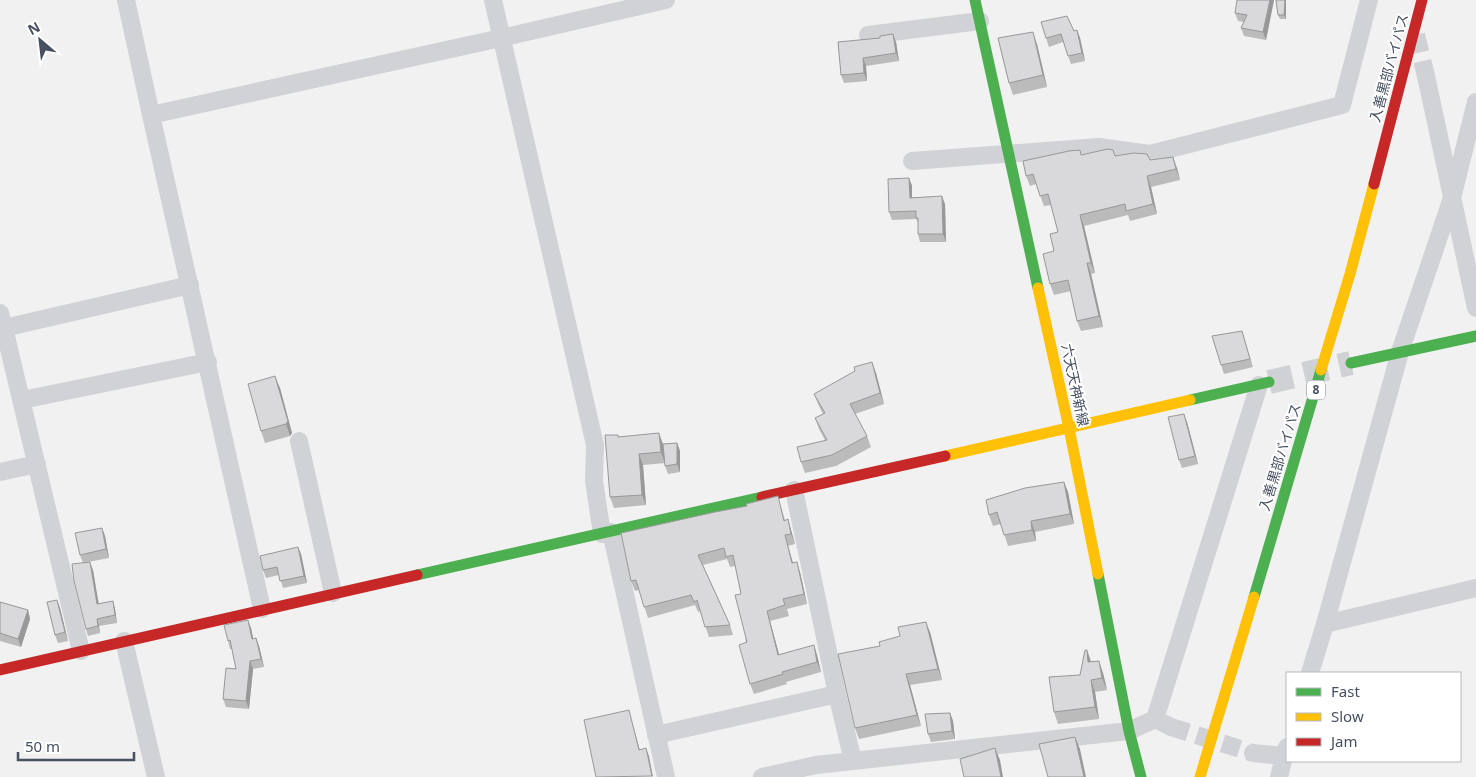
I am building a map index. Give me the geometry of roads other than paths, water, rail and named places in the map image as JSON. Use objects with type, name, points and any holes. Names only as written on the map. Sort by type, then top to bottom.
[{"type":"main road","name":"六天天神新線","points":[[975,0],[1069,428],[1129,731],[1141,777]]},
{"type":"main road","name":"入善黒部バイパス","points":[[1200,777],[1350,274],[1422,0]]},
{"type":"main road","points":[[1351,363],[1476,336]]},
{"type":"main road","points":[[0,670],[1264,383]]},
{"type":"street","points":[[126,0],[262,609]]},
{"type":"street","points":[[493,0],[595,446],[594,481],[666,777]]},
{"type":"street","points":[[151,115],[666,0]]},
{"type":"street","points":[[912,161],[1099,147],[1150,154],[1342,105],[1369,0]]},
{"type":"street","points":[[868,35],[980,21]]},
{"type":"street","points":[[1426,76],[1476,308]]},
{"type":"street","points":[[1310,672],[1400,352],[1452,198],[1476,102]]},
{"type":"street","points":[[81,651],[22,400],[1,323],[190,285]]},
{"type":"street","points":[[22,400],[208,362]]},
{"type":"street","points":[[762,777],[816,765],[1129,731],[1155,719],[1264,383]]},
{"type":"street","points":[[299,441],[333,593]]},
{"type":"street","points":[[0,472],[36,464]]},
{"type":"street","points":[[794,490],[837,694],[854,761]]},
{"type":"street","points":[[1325,624],[1476,588]]},
{"type":"street","points":[[124,641],[156,777]]},
{"type":"street","points":[[656,735],[837,694]]},
{"type":"street","points":[[1155,719],[1171,727]]},
{"type":"street","points":[[1253,753],[1286,751],[1279,777]]},
{"type":"tunnel","points":[[1416,35],[1426,76]]},
{"type":"tunnel","points":[[1269,382],[1351,363]]},
{"type":"tunnel","points":[[1171,727],[1253,753]]}]
